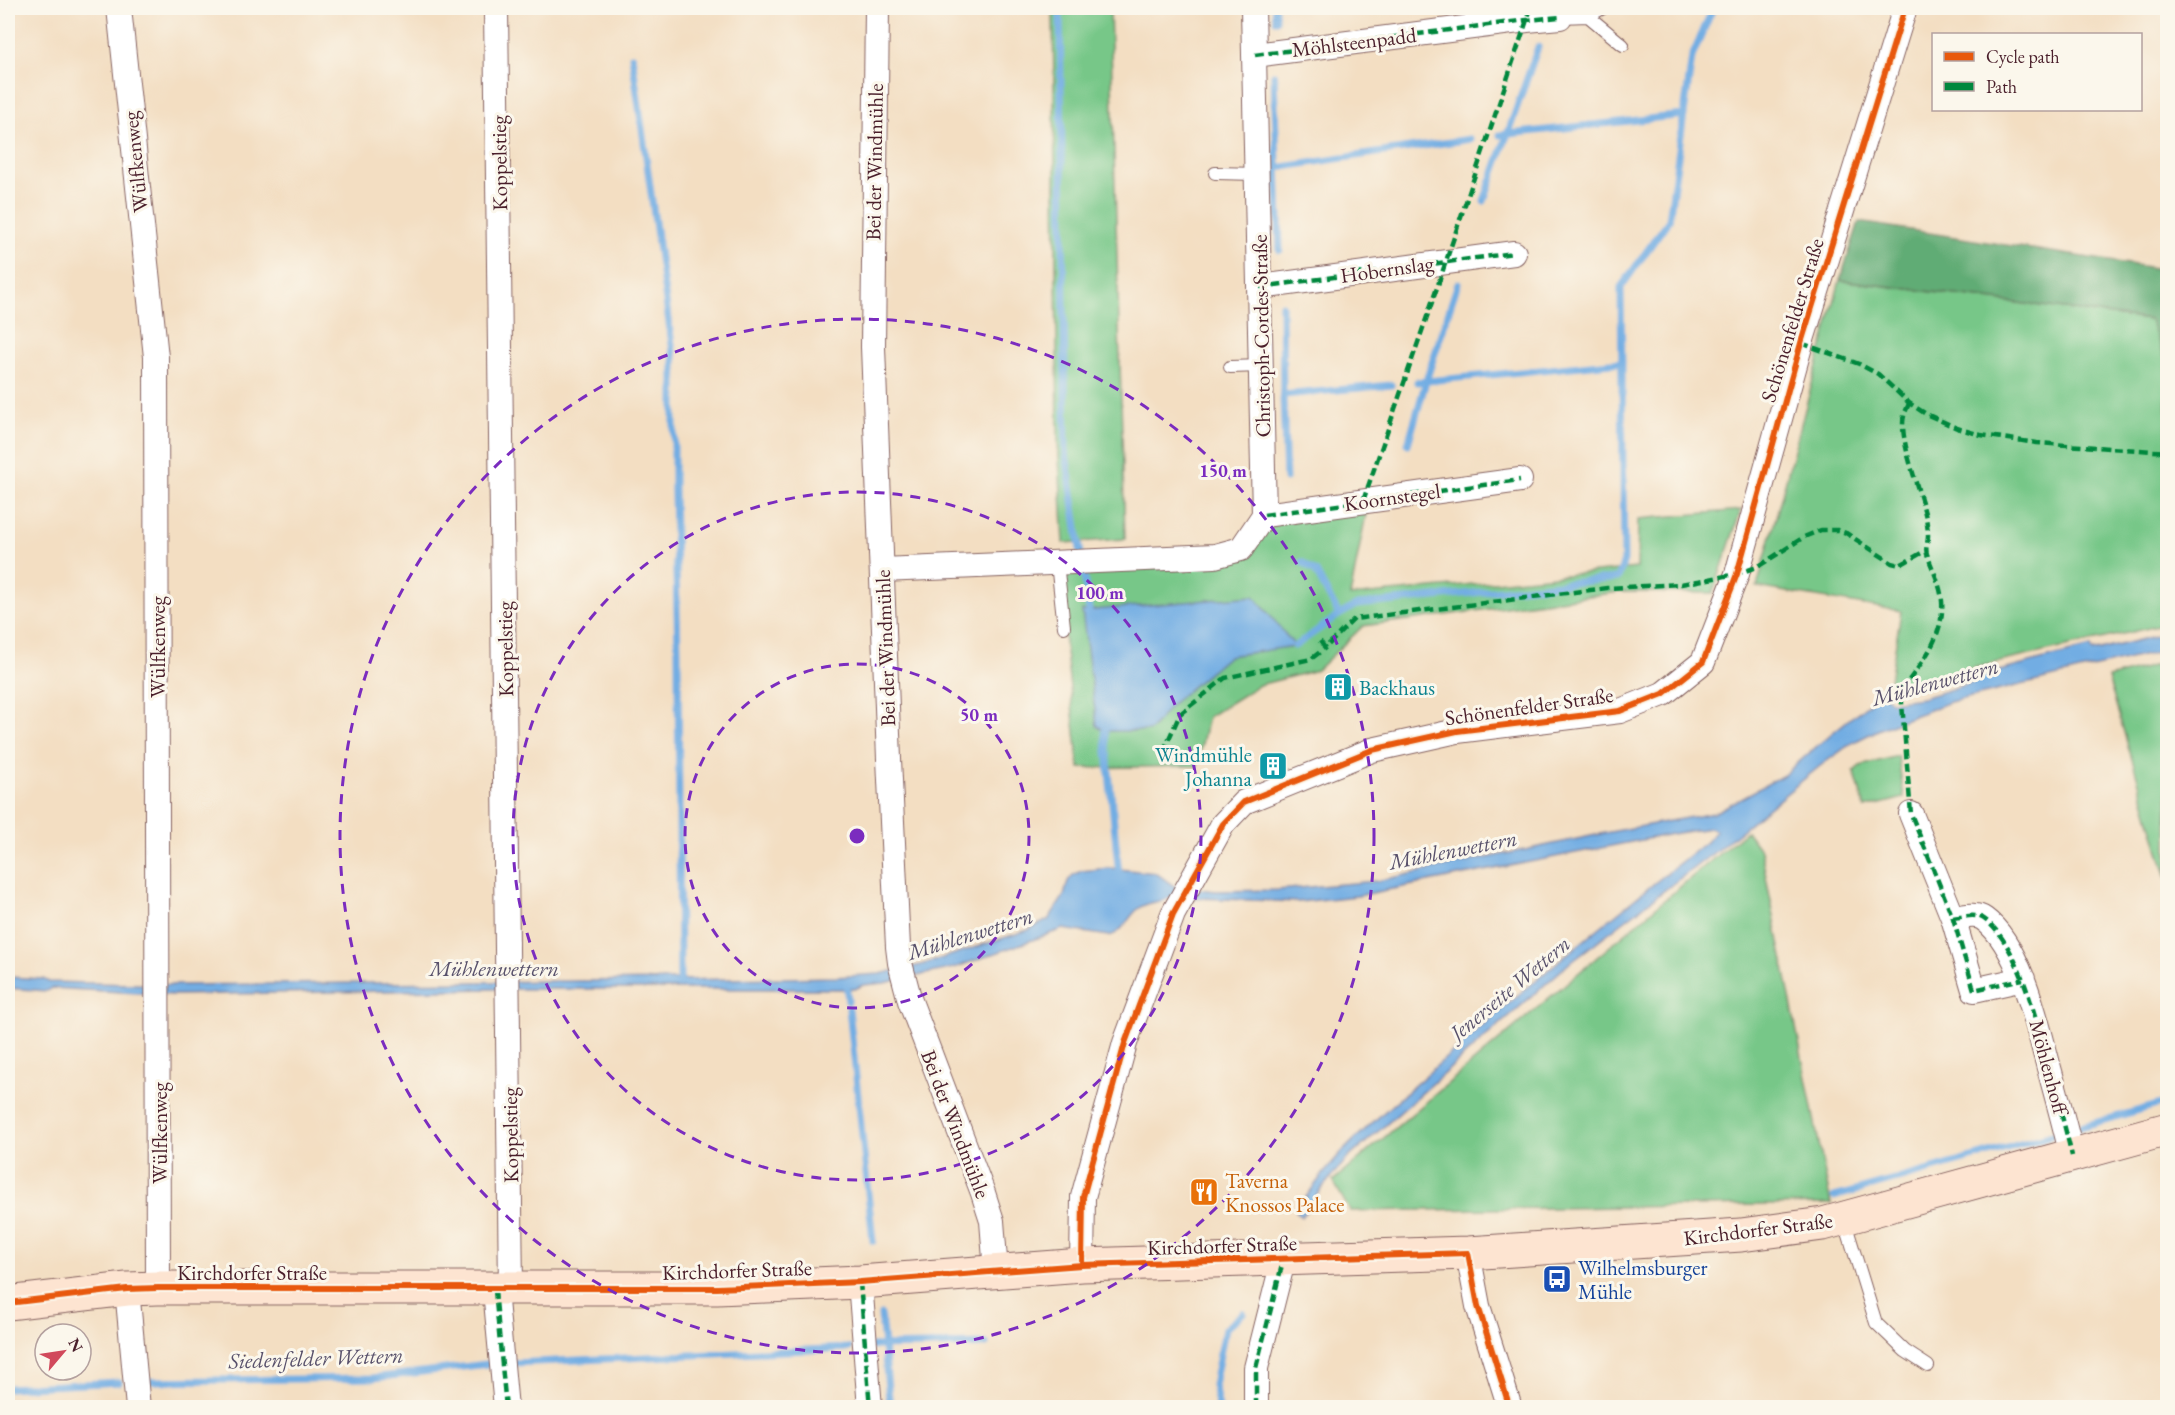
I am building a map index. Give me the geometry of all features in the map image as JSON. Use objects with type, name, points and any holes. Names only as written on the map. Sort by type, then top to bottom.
[{"type":"street","name":"Wülfkenweg","points":[[119,8],[156,357],[159,988],[142,1289],[138,1407]]},
{"type":"street","name":"Koppelstieg","points":[[496,8],[508,972],[503,1290],[506,1407]]},
{"type":"street","name":"Bei der Windmühle","points":[[877,8],[873,347],[895,900],[900,963],[906,988],[992,1221],[996,1272]]},
{"type":"street","name":"Christoph-Cordes-Straße","points":[[1253,8],[1264,515]]},
{"type":"street","name":"Schönenfelder Straße","points":[[1082,1265],[1083,1197],[1125,1043],[1173,914],[1223,824],[1244,802],[1372,750],[1457,731],[1620,711],[1663,694],[1703,662],[1737,574],[1801,343],[1905,8]]},
{"type":"street","name":"Möhlsteenpadd","points":[[1254,55],[1560,17]]},
{"type":"street","name":"Hobernslag","points":[[1260,288],[1514,253]]},
{"type":"street","name":"Koornstegel","points":[[1264,515],[1520,480]]},
{"type":"street","points":[[882,570],[1215,556],[1241,549],[1264,515]]},
{"type":"street","points":[[1911,814],[1953,918],[1974,990],[2023,979]]},
{"type":"street","name":"Möhlenhoff","points":[[1953,918],[1973,915],[1982,917],[2006,946],[2030,995],[2068,1140]]},
{"type":"street","name":"Kirchdorfer Straße","points":[[8,1303],[142,1289],[717,1288],[860,1282],[1082,1265],[1283,1261],[1468,1253],[1741,1235],[1823,1224],[1844,1218],[2068,1140],[2168,1129]]},
{"type":"street","points":[[1468,1253],[1478,1306],[1509,1407]]},
{"type":"street","points":[[1256,1407],[1256,1368],[1283,1261]]},
{"type":"street","points":[[860,1282],[870,1407]]},
{"type":"lane","points":[[1560,17],[1588,16],[1603,8]]},
{"type":"lane","points":[[1588,16],[1623,45]]},
{"type":"lane","points":[[1215,173],[1257,174]]},
{"type":"lane","points":[[1230,367],[1262,366]]},
{"type":"lane","points":[[1057,563],[1064,627]]},
{"type":"lane","points":[[1844,1218],[1876,1323],[1905,1351],[1928,1366]]},
{"type":"green space","points":[[1053,8],[1110,8],[1125,539],[1064,543],[1058,444]]},
{"type":"green space","points":[[1859,222],[2167,270],[2167,363],[2150,320],[1840,280]]},
{"type":"green space","points":[[1840,280],[2150,320],[2167,363],[2167,624],[1889,687],[1901,611],[1757,587]]},
{"type":"green space","points":[[1367,509],[1350,596],[1637,568],[1638,519],[1741,510],[1713,593],[1619,592],[1363,626],[1317,670],[1259,685],[1208,717],[1197,766],[1079,768],[1057,572],[1218,563],[1268,524]]},
{"type":"green space","points":[[2168,662],[2167,878],[2108,678]]},
{"type":"green space","points":[[1898,756],[1904,798],[1865,808],[1854,771],[1860,766]]},
{"type":"green space","points":[[1746,831],[1761,851],[1831,1204],[1350,1211],[1333,1181]]},
{"type":"water","points":[[1254,596],[1295,646],[1229,656],[1174,702],[1150,731],[1105,731],[1097,726],[1082,611]]},
{"type":"water","points":[[2167,633],[2167,650],[1950,702],[1880,729],[1852,743],[1573,960],[1347,1159],[1321,1189],[1302,1217],[1296,1211],[1335,1160],[1367,1127],[1512,1000],[1706,842],[1716,831],[1710,828],[1677,833],[1357,896],[1299,902],[1170,897],[1142,906],[1134,912],[1118,932],[1109,936],[1063,929],[954,968],[884,983],[863,985],[855,989],[495,989],[174,995],[51,988],[47,991],[8,988],[8,977],[43,979],[49,982],[174,985],[676,980],[879,974],[921,965],[1028,930],[1048,920],[1064,896],[1068,881],[1081,871],[1110,868],[1156,873],[1174,886],[1216,891],[1278,890],[1377,881],[1610,832],[1714,813],[1784,775],[1882,693],[1891,702],[1922,698],[1975,682],[1976,677],[2091,647],[2092,652]]},
{"type":"waterway","points":[[1060,8],[1066,453],[1089,610]]},
{"type":"waterway","points":[[1275,8],[1276,20]]},
{"type":"waterway","points":[[1339,615],[1357,605],[1618,578],[1624,561],[1621,287],[1669,220],[1692,57],[1713,8]]},
{"type":"waterway","points":[[1484,201],[1538,47]]},
{"type":"waterway","points":[[632,56],[674,359],[680,985]]},
{"type":"waterway","points":[[1274,75],[1280,250]]},
{"type":"waterway","points":[[1500,135],[1684,115]]},
{"type":"waterway","points":[[1276,168],[1470,139]]},
{"type":"waterway","points":[[1408,444],[1458,283]]},
{"type":"waterway","points":[[1282,305],[1283,395],[1391,385]]},
{"type":"waterway","points":[[1417,382],[1622,362]]},
{"type":"waterway","points":[[1283,395],[1286,479]]},
{"type":"waterway","points":[[1295,646],[1339,615],[1316,572],[1302,562]]},
{"type":"waterway","points":[[1105,731],[1119,875]]},
{"type":"waterway","points":[[846,982],[848,1001]]},
{"type":"waterway","points":[[849,1009],[873,1241]]},
{"type":"waterway","points":[[1834,1197],[2168,1102]]},
{"type":"waterway","name":"Jenerseite Wettern","points":[[1219,1408],[1214,1385],[1225,1329],[1243,1313]]},
{"type":"waterway","points":[[881,1315],[890,1408]]},
{"type":"waterway","name":"Siedenfelder Wettern","points":[[873,1346],[986,1344]]},
{"type":"waterway","name":"Siedenfelder Wettern","points":[[513,1363],[849,1348]]},
{"type":"waterway","name":"Siedenfelder Wettern","points":[[147,1381],[373,1378],[487,1364]]},
{"type":"waterway","name":"Siedenfelder Wettern","points":[[8,1388],[119,1382]]},
{"type":"marked path","points":[[1363,501],[1531,8]]},
{"type":"marked path","points":[[1255,55],[1560,17]]},
{"type":"marked path","points":[[1260,287],[1514,253]]},
{"type":"marked path","points":[[1801,343],[1859,364],[1878,374],[1909,403],[1926,414],[1957,428],[1981,435],[2037,443],[2168,452]]},
{"type":"marked path","points":[[1909,403],[1904,416],[1904,438],[1926,518],[1928,536],[1926,552],[1940,588],[1942,604],[1940,624],[1933,642],[1901,691],[1911,814],[1953,918],[1974,990],[2023,979]]},
{"type":"marked path","points":[[1264,515],[1520,480]]},
{"type":"marked path","points":[[1320,641],[1325,648],[1354,619],[1607,588],[1681,584],[1737,574],[1759,566],[1804,537],[1821,530],[1838,530],[1846,533],[1892,563],[1900,565],[1925,551]]},
{"type":"marked path","points":[[1163,752],[1180,714],[1225,678],[1311,659],[1325,648]]},
{"type":"marked path","points":[[1953,918],[1981,917],[1997,931],[2008,947],[2026,987],[2072,1156]]},
{"type":"marked path","points":[[1256,1408],[1256,1368],[1283,1261]]},
{"type":"marked path","points":[[860,1282],[870,1408]]},
{"type":"marked path","points":[[495,1290],[506,1408]]},
{"type":"cycle path","points":[[1082,1265],[1083,1197],[1125,1043],[1173,914],[1223,824],[1244,802],[1372,750],[1457,731],[1620,711],[1663,694],[1703,662],[1737,574],[1801,343],[1905,8]]},
{"type":"cycle path","points":[[8,1303],[127,1289],[717,1288],[860,1282],[1082,1265],[1468,1253],[1478,1306],[1510,1408]]},
{"type":"place","name":"Backhaus","points":[[1338,687]]},
{"type":"place","name":"Windmühle Johanna","points":[[1273,766]]},
{"type":"place","name":"Taverna Knossos Palace","points":[[1204,1192]]},
{"type":"place","name":"Wilhelmsburger Mühle","points":[[1557,1279]]},
{"type":"water label","name":"Mühlenwettern","points":[[1935,682]]},
{"type":"water label","name":"Mühlenwettern","points":[[1453,850]]},
{"type":"water label","name":"Mühlenwettern","points":[[970,934]]},
{"type":"water label","name":"Mühlenwettern","points":[[494,968]]}]
